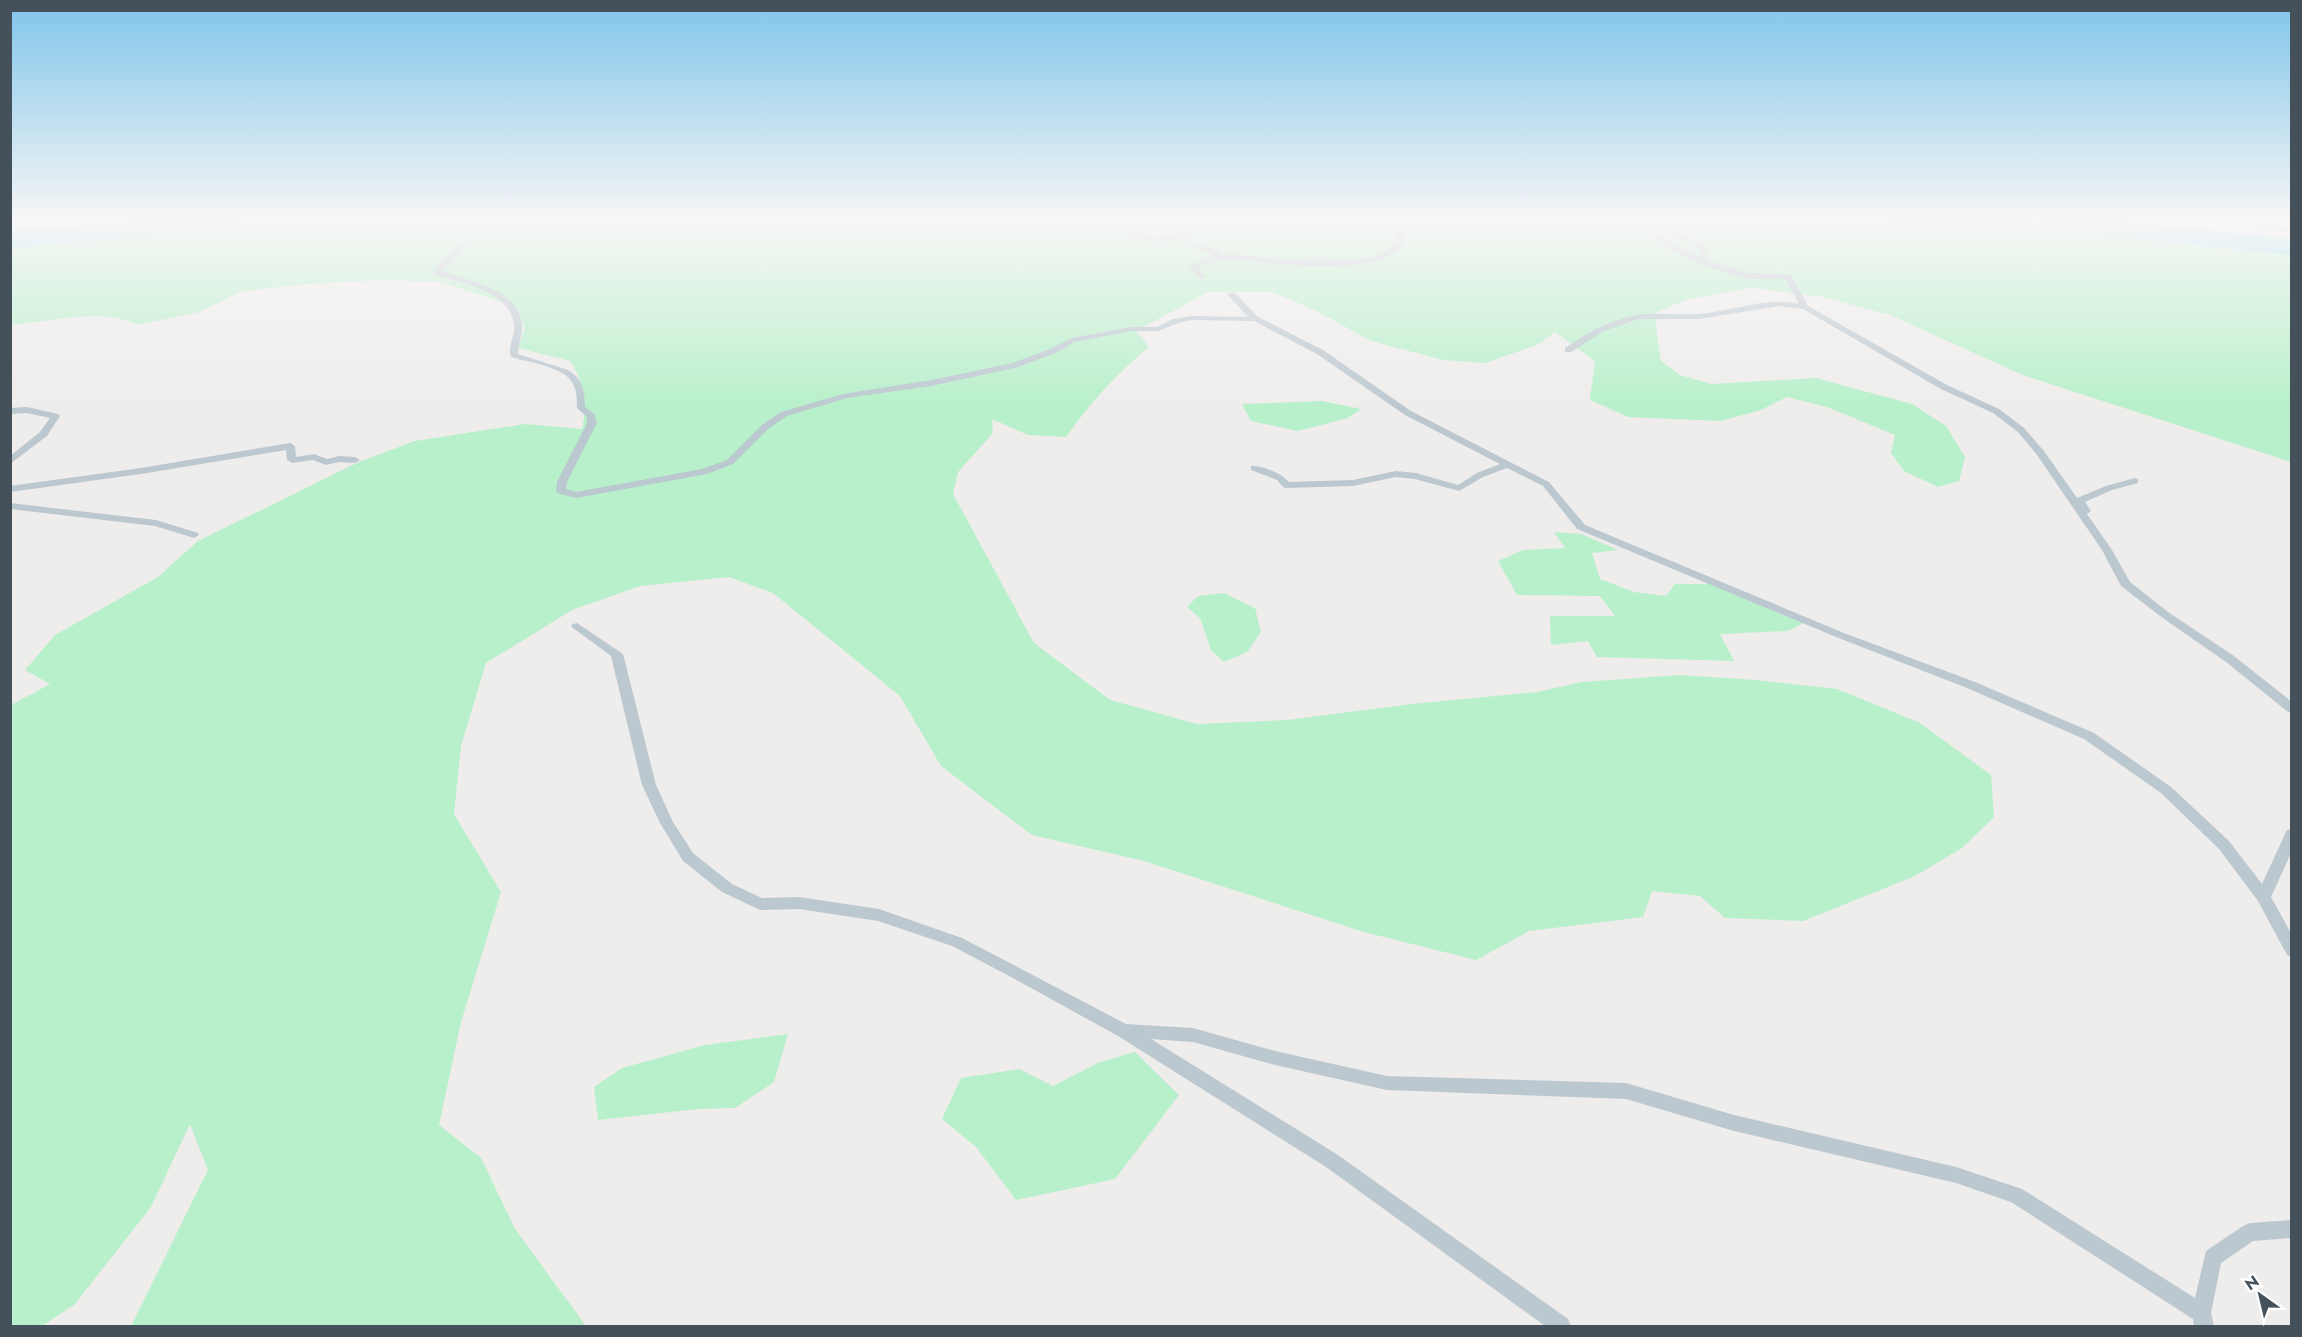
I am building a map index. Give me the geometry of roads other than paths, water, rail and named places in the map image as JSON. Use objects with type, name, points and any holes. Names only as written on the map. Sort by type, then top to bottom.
[{"type":"street","points":[[478,284],[493,292],[512,308],[519,330],[513,346],[514,355],[563,369],[575,377],[580,391],[581,408],[591,416],[592,423],[562,482],[561,491],[576,495],[704,472],[730,462],[765,427],[784,414],[846,396],[931,383],[1015,365],[1053,351],[1072,340],[1131,329],[1158,329],[1176,321],[1191,318],[1255,319]]},
{"type":"street","points":[[1792,284],[1805,307]]},
{"type":"street","points":[[1230,294],[1255,319],[1320,352],[1408,413],[1546,484],[1581,527],[1840,635],[1971,685],[2090,736],[2166,790],[2224,845],[2264,897],[2292,951]]},
{"type":"street","points":[[1568,350],[1591,334],[1638,317],[1699,317],[1772,306],[1805,307],[1944,387],[1996,411],[2021,430],[2042,453],[2107,550],[2125,584],[2230,659],[2292,709]]},
{"type":"street","points":[[10,411],[27,410],[55,416],[44,434],[10,461]]},
{"type":"street","points":[[10,489],[141,471],[290,446],[292,460],[314,457],[327,462],[339,459],[355,460]]},
{"type":"street","points":[[1254,468],[1280,478],[1286,485],[1353,483],[1396,474],[1416,476],[1459,488],[1480,475],[1509,464]]},
{"type":"street","points":[[2135,481],[2109,488],[2079,501],[2124,576],[2164,614]]},
{"type":"street","points":[[10,506],[156,523],[194,535]]},
{"type":"street","points":[[577,626],[617,654],[649,784],[667,823],[688,857],[727,888],[760,904],[799,903],[879,915],[957,942],[1124,1031],[1332,1161],[1561,1326]]},
{"type":"street","points":[[2264,897],[2292,834]]},
{"type":"street","points":[[1124,1031],[1193,1035],[1275,1058],[1387,1083],[1626,1091],[1734,1123],[1956,1174],[2016,1195],[2203,1320],[2212,1258],[2250,1232],[2292,1228]]}]
